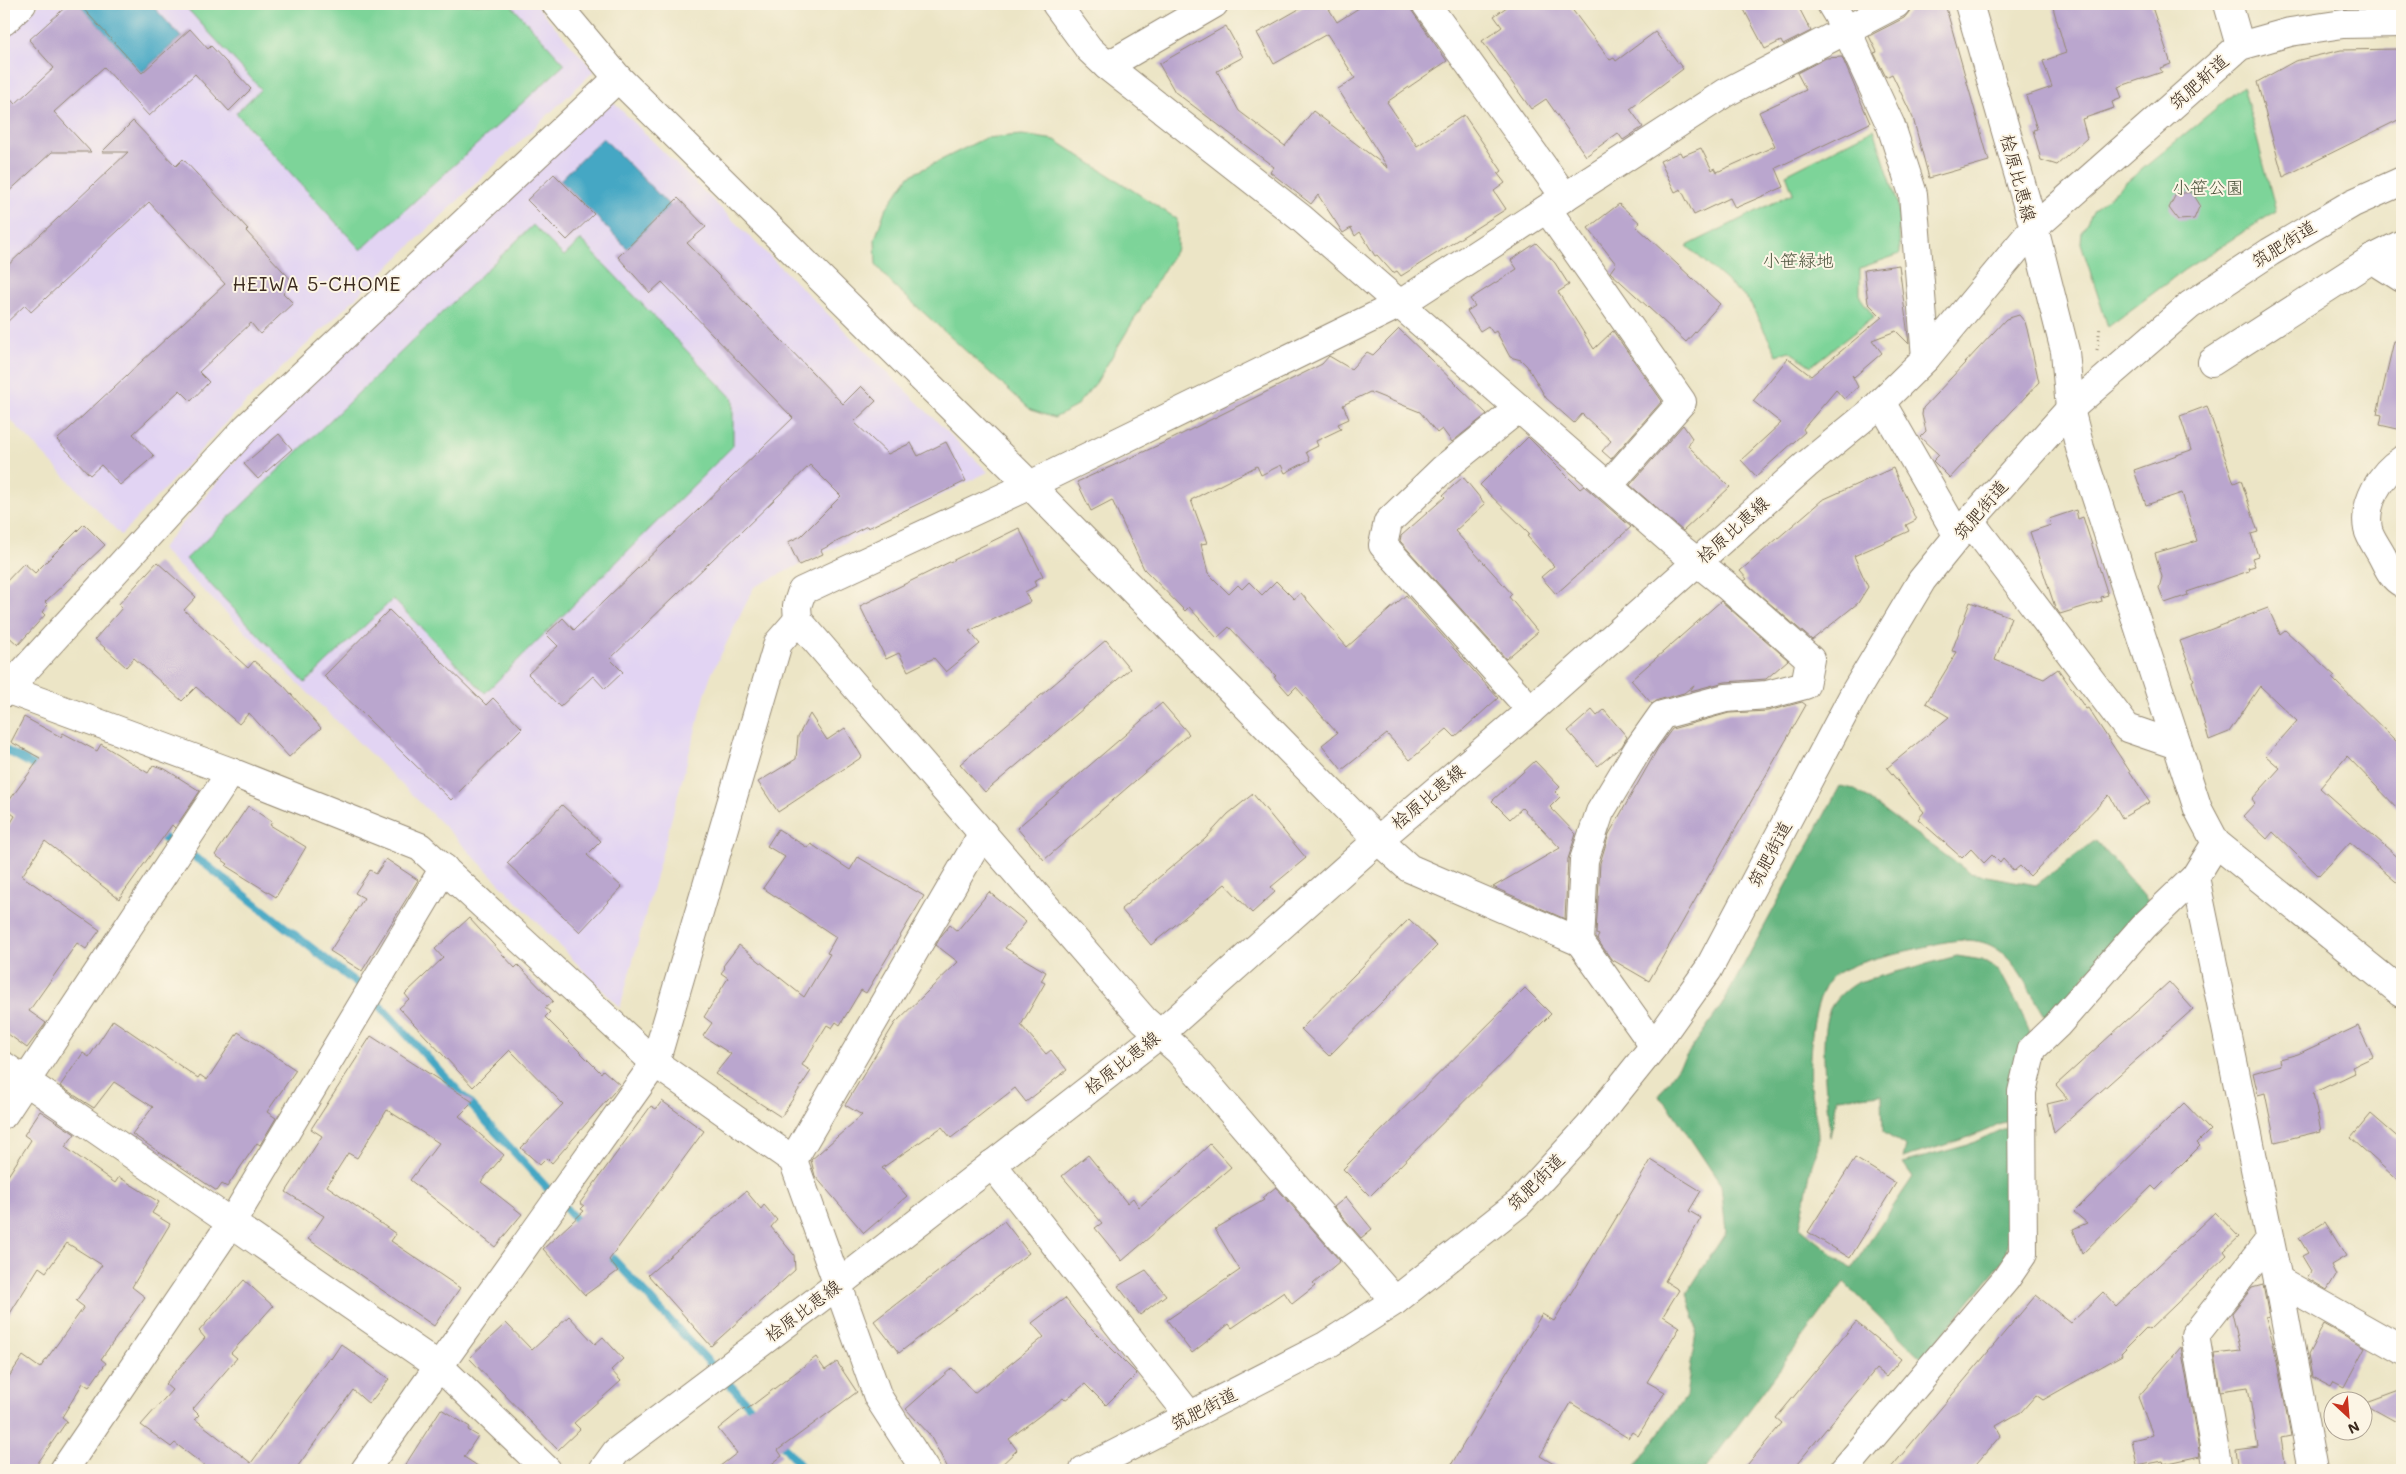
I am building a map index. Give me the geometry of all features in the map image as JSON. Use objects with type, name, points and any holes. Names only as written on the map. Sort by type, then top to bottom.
[{"type":"street","points":[[4,21],[22,4]]},
{"type":"street","points":[[556,4],[618,78],[1030,485],[1378,840],[1408,868],[1580,942],[1654,1046]]},
{"type":"street","points":[[1056,4],[1089,49],[1107,66],[1301,218],[1671,541],[1698,561],[1810,659],[1805,686],[1767,695],[1726,698],[1662,715],[1638,749],[1600,812],[1584,860],[1580,942]]},
{"type":"street","points":[[1107,66],[1214,4]]},
{"type":"street","points":[[1426,4],[1556,203],[1682,402],[1609,485]]},
{"type":"street","points":[[1831,4],[1846,29],[1891,126],[1913,194],[1926,358]]},
{"type":"street","points":[[1395,1301],[1179,1051],[1144,1020],[798,620],[796,606],[802,590],[1030,485],[1400,304],[1725,93],[1896,4]]},
{"type":"street","name":"桧原比恵線","points":[[603,1470],[616,1452],[836,1286],[1160,1034],[1378,840],[1531,710],[1698,561],[1881,402],[1926,358],[2034,228],[1969,4]]},
{"type":"street","points":[[2228,4],[2240,46]]},
{"type":"street","name":"筑肥新道","points":[[2034,228],[2240,46],[2290,32],[2343,24],[2402,22]]},
{"type":"street","points":[[618,78],[246,428],[5,689],[231,772],[420,847],[655,1063],[793,1160],[836,1286],[878,1397],[924,1470]]},
{"type":"street","name":"筑肥街道","points":[[1084,1470],[1325,1346],[1395,1301],[1519,1203],[1589,1127],[1654,1046],[1708,970],[1865,676],[1922,580],[1964,529],[2070,410],[2190,305],[2270,252],[2352,203],[2402,181]]},
{"type":"street","points":[[2034,228],[2065,351],[2070,410],[2080,448],[2198,808],[2216,843],[2402,993]]},
{"type":"street","points":[[2212,362],[2372,259],[2402,244]]},
{"type":"street","points":[[2372,259],[2402,278]]},
{"type":"street","points":[[1881,402],[1964,529],[2127,728],[2177,745]]},
{"type":"street","points":[[1519,408],[1442,470],[1388,522],[1383,545],[1531,710]]},
{"type":"street","points":[[2402,460],[2391,467],[2375,489],[2368,514],[2368,530],[2394,578],[2402,583]]},
{"type":"street","points":[[365,1470],[655,1063],[778,643],[798,620]]},
{"type":"street","points":[[4,1114],[15,1074],[231,772]]},
{"type":"street","points":[[793,1160],[983,833]]},
{"type":"street","points":[[1844,1470],[2006,1279],[2023,1254],[2022,1092],[2032,1049],[2063,1018],[2143,927],[2195,877],[2216,843]]},
{"type":"street","points":[[64,1470],[232,1222],[444,868]]},
{"type":"street","points":[[2195,877],[2278,1280],[2313,1470]]},
{"type":"street","points":[[15,1074],[440,1367],[547,1470]]},
{"type":"street","points":[[992,1164],[1190,1416]]},
{"type":"street","points":[[2218,1470],[2195,1335],[2269,1240]]},
{"type":"street","points":[[2278,1280],[2402,1350]]},
{"type":"path","points":[[2096,353],[2100,327]]},
{"type":"shaded area","points":[[40,4],[535,4],[594,71],[243,405],[121,535],[4,413],[4,36]]},
{"type":"shaded area","points":[[610,99],[988,472],[754,587],[710,677],[620,1008],[447,829],[161,549],[263,428]]},
{"type":"green space","points":[[183,4],[510,4],[565,64],[361,250],[236,113],[261,89]]},
{"type":"green space","name":"小笹公園","points":[[2243,86],[2276,211],[2184,270],[2108,327],[2081,243],[2082,231],[2094,209]]},
{"type":"green space","name":"小笹緑地","points":[[1874,129],[1898,204],[1900,254],[1860,268],[1860,297],[1874,317],[1811,366],[1789,351],[1777,355],[1749,301],[1687,246],[1793,193],[1786,174]]},
{"type":"green space","points":[[1022,135],[1055,140],[1177,219],[1177,248],[1096,383],[1075,407],[1054,418],[1031,410],[892,284],[876,265],[875,239],[885,210],[909,176],[985,138]]},
{"type":"green space","points":[[533,225],[564,256],[581,240],[733,399],[733,446],[485,693],[393,599],[305,683],[186,559]]},
{"type":"green space","points":[[1840,786],[1854,789],[1970,873],[2036,885],[2096,840],[2150,903],[2047,1019],[2014,966],[2003,954],[1990,945],[1974,941],[1954,941],[1878,958],[1851,966],[1832,977],[1825,986],[1820,998],[1813,1029],[1810,1086],[1818,1142],[1800,1227],[1851,1269],[1913,1177],[1903,1163],[1968,1145],[2011,1125],[2009,1232],[2005,1258],[1922,1359],[1844,1282],[1705,1470],[1633,1470],[1686,1396],[1697,1326],[1687,1293],[1726,1232],[1721,1185],[1670,1108],[1658,1096],[1722,1005]]},
{"type":"green space","points":[[1957,956],[1982,960],[1999,970],[2018,1005],[2030,1033],[2010,1119],[1964,1139],[1903,1158],[1906,1147],[1883,1132],[1882,1094],[1837,1098],[1830,1138],[1824,1038],[1829,1011],[1834,1002],[1858,982]]},
{"type":"water","points":[[79,4],[151,4],[181,37],[141,73]]},
{"type":"water","points":[[603,138],[670,206],[627,248],[560,180]]},
{"type":"building","points":[[69,4],[79,4],[142,73],[190,29],[208,49],[211,46],[251,89],[229,111],[195,74],[149,116],[104,67],[54,112],[91,152],[52,152],[4,196],[4,92],[15,104],[54,68],[29,40]]},
{"type":"building","points":[[1308,4],[1326,4],[1337,22],[1365,4],[1407,4],[1447,61],[1387,102],[1417,146],[1464,115],[1502,171],[1498,174],[1505,183],[1494,191],[1506,209],[1401,276],[1397,271],[1393,273],[1377,255],[1375,256],[1360,232],[1355,236],[1351,228],[1343,233],[1318,195],[1311,204],[1270,172],[1274,167],[1175,92],[1159,64],[1226,26],[1243,57],[1217,71],[1239,111],[1285,146],[1313,111],[1388,168],[1338,89],[1355,78],[1327,34],[1274,64],[1257,33]]},
{"type":"building","points":[[1511,4],[1568,4],[1610,60],[1614,58],[1616,61],[1655,32],[1683,69],[1630,109],[1643,127],[1623,140],[1618,133],[1586,156],[1546,99],[1531,109],[1482,41],[1502,27],[1494,16]]},
{"type":"building","points":[[1741,4],[1797,4],[1811,31],[1783,45],[1781,41],[1765,49]]},
{"type":"building","points":[[1911,4],[1945,4],[1989,161],[1929,178],[1913,118],[1892,74],[1886,77],[1874,53],[1877,52],[1869,36],[1904,18],[1909,12]]},
{"type":"building","points":[[2052,4],[2151,4],[2171,64],[2160,68],[2162,72],[2118,87],[2122,98],[2112,102],[2114,108],[2082,119],[2087,138],[2057,165],[2041,160],[2033,130],[2037,129],[2026,96],[2052,87],[2043,61],[2066,53]]},
{"type":"building","points":[[2400,49],[2402,118],[2283,177],[2257,82],[2295,61],[2341,50]]},
{"type":"building","points":[[1842,57],[1870,123],[1776,168],[1784,187],[1735,208],[1730,198],[1694,215],[1681,189],[1675,192],[1660,161],[1680,152],[1682,156],[1701,148],[1712,170],[1715,168],[1717,172],[1775,146],[1759,112],[1806,90],[1797,73],[1826,58]]},
{"type":"building","points":[[133,121],[176,166],[183,159],[248,229],[246,231],[294,283],[283,293],[293,303],[260,334],[251,323],[199,372],[209,382],[191,401],[180,390],[133,434],[154,456],[120,485],[101,465],[90,475],[57,440],[225,284],[149,202],[31,312],[25,305],[4,325],[4,269],[128,152],[102,152]]},
{"type":"building","points":[[554,174],[594,214],[567,240],[527,200]]},
{"type":"building","points":[[2192,192],[2200,205],[2194,219],[2178,220],[2169,208],[2176,194]]},
{"type":"building","points":[[678,198],[706,227],[687,243],[843,404],[861,386],[876,401],[854,422],[888,454],[911,443],[918,456],[946,442],[966,481],[868,528],[867,526],[821,550],[823,554],[799,565],[788,542],[801,536],[841,496],[810,465],[610,659],[623,672],[605,689],[593,676],[560,707],[528,674],[558,646],[546,634],[563,618],[574,630],[793,418],[662,282],[650,293],[618,257]]},
{"type":"building","points":[[1619,204],[1640,223],[1636,226],[1720,304],[1686,342],[1610,272],[1616,264],[1588,228]]},
{"type":"building","points":[[1536,243],[1555,263],[1569,285],[1558,292],[1594,349],[1613,331],[1662,401],[1611,459],[1602,451],[1611,441],[1582,414],[1574,423],[1546,398],[1527,366],[1521,360],[1510,357],[1496,331],[1493,333],[1488,326],[1480,331],[1467,311],[1475,306],[1470,299],[1517,269],[1511,260]]},
{"type":"building","points":[[1899,265],[1909,344],[1896,331],[1872,340],[1882,353],[1854,377],[1852,375],[1858,387],[1844,399],[1836,390],[1803,429],[1805,432],[1756,476],[1741,460],[1781,423],[1753,401],[1788,358],[1811,376],[1882,317],[1868,303],[1864,270]]},
{"type":"building","points":[[2019,315],[2025,322],[2039,382],[1950,478],[1933,461],[1939,455],[1920,437],[1926,431],[1922,415],[1923,408],[2006,319]]},
{"type":"building","points":[[1399,329],[1487,414],[1452,442],[1442,429],[1437,433],[1420,412],[1370,392],[1343,405],[1349,419],[1338,424],[1341,429],[1316,441],[1318,446],[1306,452],[1310,460],[1285,473],[1281,465],[1261,475],[1257,466],[1191,500],[1207,543],[1201,544],[1208,573],[1229,594],[1238,585],[1242,589],[1249,582],[1262,595],[1276,581],[1294,599],[1301,593],[1347,647],[1406,595],[1498,698],[1455,737],[1447,729],[1410,760],[1387,734],[1342,770],[1322,745],[1337,733],[1296,687],[1289,694],[1274,677],[1276,676],[1229,627],[1217,638],[1189,607],[1185,611],[1144,569],[1112,500],[1091,511],[1077,482],[1172,439],[1322,364],[1329,356],[1351,369],[1367,352],[1373,355]]},
{"type":"building","points":[[2394,341],[2402,342],[2402,430],[2380,425],[2382,415],[2377,414]]},
{"type":"building","points":[[2207,406],[2234,483],[2241,480],[2258,532],[2251,534],[2258,556],[2252,558],[2255,566],[2248,568],[2249,571],[2187,592],[2188,595],[2165,603],[2159,588],[2162,577],[2155,553],[2197,541],[2182,493],[2146,505],[2134,470],[2191,450],[2180,416]]},
{"type":"building","points":[[1683,425],[1692,438],[1688,446],[1730,487],[1683,531],[1630,485]]},
{"type":"building","points":[[279,434],[292,449],[258,479],[244,464]]},
{"type":"building","points":[[1528,437],[1580,489],[1584,486],[1631,527],[1556,594],[1541,577],[1554,566],[1527,536],[1530,534],[1480,485]]},
{"type":"building","points":[[1893,468],[1916,520],[1906,525],[1909,531],[1854,556],[1868,587],[1858,603],[1812,640],[1744,581],[1747,579],[1740,571],[1822,500]]},
{"type":"building","points":[[1463,477],[1485,504],[1455,531],[1512,594],[1509,597],[1538,632],[1506,659],[1400,541],[1401,536],[1445,497],[1443,495]]},
{"type":"building","points":[[2076,510],[2078,519],[2083,517],[2108,595],[2101,597],[2102,601],[2060,614],[2055,607],[2030,532],[2051,525],[2049,519]]},
{"type":"building","points":[[84,524],[105,545],[45,602],[48,605],[42,612],[45,615],[18,645],[4,632],[4,584],[24,563],[35,573]]},
{"type":"building","points":[[1019,528],[1043,576],[1034,581],[1036,586],[1025,592],[1030,602],[969,631],[980,644],[946,672],[934,658],[908,671],[899,653],[886,659],[860,606]]},
{"type":"building","points":[[157,562],[196,597],[184,610],[248,668],[254,661],[284,686],[321,728],[289,757],[249,713],[239,724],[196,687],[182,701],[134,658],[126,667],[95,639],[122,608],[118,605]]},
{"type":"building","points":[[1721,601],[1788,660],[1766,679],[1725,682],[1690,691],[1694,685],[1684,693],[1658,700],[1652,704],[1631,680]]},
{"type":"building","points":[[1970,602],[2011,617],[1995,660],[2044,679],[2058,669],[2086,709],[2088,708],[2150,802],[2122,818],[2109,795],[2030,876],[2020,866],[2014,871],[2003,859],[2000,863],[1992,855],[1984,863],[1971,849],[1962,858],[1918,819],[1924,812],[1887,768],[1949,717],[1926,703],[1957,652],[1952,651]]},
{"type":"building","points":[[2268,608],[2280,634],[2285,630],[2335,676],[2332,678],[2402,747],[2402,813],[2347,756],[2320,788],[2402,861],[2402,887],[2350,842],[2319,876],[2273,832],[2267,839],[2243,816],[2255,803],[2252,799],[2280,768],[2266,756],[2297,721],[2260,686],[2229,732],[2209,740],[2192,681],[2194,680],[2180,641]]},
{"type":"building","points":[[389,610],[486,705],[493,698],[522,728],[451,800],[324,676]]},
{"type":"building","points":[[1106,640],[1130,669],[985,792],[960,764]]},
{"type":"building","points":[[1802,702],[1806,705],[1649,981],[1611,959],[1597,939],[1599,935],[1596,934],[1600,863],[1609,834],[1658,748],[1672,729],[1729,713],[1768,711]]},
{"type":"building","points":[[1162,703],[1189,734],[1044,860],[1017,828]]},
{"type":"building","points":[[1592,710],[1597,716],[1604,710],[1627,737],[1622,746],[1598,766],[1568,731]]},
{"type":"building","points":[[810,714],[827,740],[845,728],[862,757],[778,812],[758,782],[796,759],[798,736]]},
{"type":"building","points":[[24,717],[61,737],[63,733],[97,751],[101,744],[148,773],[153,765],[165,769],[200,791],[175,828],[172,825],[119,899],[45,841],[22,876],[100,930],[86,949],[77,943],[29,1011],[46,1023],[27,1048],[4,1031],[4,834],[15,816],[4,808],[40,758],[11,742]]},
{"type":"building","points":[[1535,761],[1560,787],[1555,792],[1560,797],[1550,807],[1576,834],[1568,859],[1565,919],[1493,887],[1560,848],[1522,808],[1510,819],[1492,801]]},
{"type":"building","points":[[1253,794],[1306,858],[1271,887],[1275,892],[1252,913],[1225,884],[1151,945],[1121,909],[1205,839],[1228,814]]},
{"type":"building","points":[[562,805],[601,841],[587,855],[622,887],[580,932],[507,863]]},
{"type":"building","points":[[248,806],[272,822],[270,825],[306,847],[276,897],[226,866],[228,864],[215,855]]},
{"type":"building","points":[[778,829],[808,848],[811,844],[850,870],[858,857],[924,896],[866,993],[861,990],[840,1025],[836,1022],[832,1028],[827,1025],[802,1065],[811,1071],[781,1117],[715,1074],[731,1054],[703,1036],[712,1023],[704,1017],[728,978],[721,973],[725,968],[723,966],[739,945],[804,997],[830,954],[827,953],[836,937],[763,888],[785,857],[767,846]]},
{"type":"building","points":[[386,859],[418,880],[362,971],[330,951],[364,898],[355,893],[370,870],[376,874]]},
{"type":"building","points":[[989,892],[1026,922],[1005,948],[1046,972],[1041,981],[1045,983],[1021,1025],[1046,1054],[1051,1050],[1067,1070],[1026,1102],[1015,1088],[951,1138],[942,1127],[882,1168],[907,1196],[864,1233],[815,1176],[811,1160],[862,1115],[845,1105],[895,1023],[958,962],[936,945],[941,936],[950,925],[957,931]]},
{"type":"building","points":[[469,918],[515,968],[518,965],[553,1001],[545,1008],[550,1012],[545,1017],[601,1073],[603,1070],[620,1085],[552,1163],[547,1158],[540,1165],[521,1148],[563,1104],[510,1050],[473,1087],[399,1008],[409,999],[405,994],[443,958],[435,949]]},
{"type":"building","points":[[1409,919],[1437,946],[1329,1056],[1301,1029]]},
{"type":"building","points":[[2169,982],[2193,1009],[2054,1133],[2047,1104],[2068,1099],[2056,1085]]},
{"type":"building","points":[[1525,988],[1551,1014],[1370,1196],[1343,1169]]},
{"type":"building","points":[[113,1020],[198,1078],[200,1075],[207,1080],[238,1032],[296,1070],[267,1112],[276,1118],[260,1145],[257,1143],[227,1187],[222,1184],[217,1191],[132,1134],[153,1107],[114,1082],[94,1108],[60,1086],[83,1053],[89,1057]]},
{"type":"building","points":[[2358,1026],[2373,1057],[2352,1067],[2355,1073],[2313,1093],[2321,1131],[2275,1142],[2265,1093],[2258,1095],[2253,1073],[2281,1065],[2280,1059],[2298,1054]]},
{"type":"building","points":[[371,1036],[473,1102],[459,1116],[504,1155],[481,1182],[522,1214],[495,1247],[410,1180],[439,1143],[387,1110],[357,1158],[348,1153],[327,1186],[396,1234],[391,1241],[460,1288],[434,1326],[308,1239],[324,1216],[286,1192],[322,1136],[311,1129]]},
{"type":"building","points":[[662,1101],[704,1131],[609,1260],[618,1271],[585,1295],[543,1249],[584,1211],[581,1209],[584,1206],[580,1203],[651,1106],[656,1109]]},
{"type":"building","points":[[2184,1103],[2210,1130],[2197,1143],[2200,1146],[2156,1190],[2152,1186],[2082,1254],[2073,1229],[2087,1223],[2074,1212]]},
{"type":"building","points":[[40,1111],[75,1134],[65,1147],[115,1183],[119,1177],[159,1202],[152,1213],[170,1224],[132,1287],[145,1297],[101,1359],[106,1363],[89,1387],[83,1383],[62,1417],[67,1421],[33,1470],[4,1470],[4,1384],[23,1356],[40,1368],[84,1307],[76,1301],[102,1265],[67,1243],[46,1272],[39,1267],[4,1323],[4,1182],[31,1140],[24,1135]]},
{"type":"building","points":[[2371,1114],[2402,1141],[2402,1184],[2351,1138]]},
{"type":"building","points":[[1210,1144],[1231,1167],[1122,1261],[1095,1228],[1102,1223],[1062,1176],[1088,1155],[1127,1203],[1133,1198],[1139,1207],[1183,1170]]},
{"type":"building","points":[[1855,1158],[1896,1183],[1850,1258],[1808,1232]]},
{"type":"building","points":[[1651,1160],[1701,1191],[1689,1211],[1701,1218],[1665,1281],[1679,1290],[1663,1316],[1680,1327],[1647,1382],[1665,1392],[1638,1436],[1632,1432],[1628,1438],[1571,1403],[1540,1456],[1564,1470],[1448,1470],[1542,1314],[1554,1321]]},
{"type":"building","points":[[1276,1187],[1340,1261],[1313,1284],[1315,1286],[1292,1304],[1284,1292],[1232,1328],[1229,1324],[1192,1353],[1167,1320],[1240,1270],[1215,1229],[1264,1200],[1262,1198]]},
{"type":"building","points":[[746,1191],[761,1209],[764,1205],[777,1220],[771,1227],[794,1255],[795,1270],[711,1346],[648,1275]]},
{"type":"building","points":[[1346,1197],[1372,1229],[1361,1238],[1334,1207]]},
{"type":"building","points":[[2215,1212],[2239,1237],[2224,1251],[2227,1255],[2149,1330],[2146,1328],[2121,1353],[2122,1355],[2043,1400],[2036,1395],[2021,1412],[1996,1426],[2001,1435],[1971,1470],[1889,1470],[2036,1295],[2071,1323],[2103,1292],[2116,1306]]},
{"type":"building","points":[[1004,1221],[1029,1253],[899,1353],[874,1321]]},
{"type":"building","points":[[2325,1222],[2346,1256],[2331,1265],[2336,1275],[2327,1290],[2307,1278],[2311,1271],[2302,1256],[2308,1253],[2299,1238]]},
{"type":"building","points":[[1146,1270],[1166,1295],[1140,1315],[1118,1286]]},
{"type":"building","points":[[244,1280],[273,1306],[231,1353],[237,1358],[193,1409],[199,1415],[195,1419],[251,1463],[329,1357],[331,1359],[341,1344],[389,1379],[369,1404],[353,1390],[295,1470],[210,1470],[175,1443],[171,1447],[141,1425],[172,1390],[165,1384],[205,1338],[199,1331]]},
{"type":"building","points":[[2263,1285],[2269,1317],[2266,1318],[2274,1346],[2291,1436],[2281,1438],[2286,1470],[2239,1470],[2236,1450],[2258,1447],[2248,1387],[2220,1391],[2214,1354],[2241,1351],[2232,1313],[2252,1288]]},
{"type":"building","points":[[1065,1298],[1080,1317],[1137,1374],[1106,1405],[1085,1384],[1065,1400],[1063,1398],[1009,1439],[1017,1450],[996,1470],[949,1470],[929,1434],[906,1409],[952,1368],[974,1393],[1044,1337],[1032,1323]]},
{"type":"building","points":[[569,1316],[595,1344],[603,1337],[623,1359],[611,1370],[621,1381],[574,1423],[580,1429],[558,1450],[469,1358],[506,1323],[532,1350]]},
{"type":"building","points":[[1856,1322],[1901,1359],[1886,1377],[1876,1369],[1792,1470],[1743,1470],[1782,1423],[1776,1418]]},
{"type":"building","points":[[2324,1324],[2365,1347],[2344,1387],[2334,1382],[2331,1387],[2312,1377],[2308,1355]]},
{"type":"building","points":[[2181,1347],[2200,1456],[2164,1464],[2163,1461],[2137,1466],[2132,1440],[2153,1435],[2138,1397]]},
{"type":"building","points":[[816,1357],[825,1370],[837,1362],[857,1392],[778,1450],[782,1456],[764,1470],[715,1470],[737,1453],[718,1429],[744,1408],[746,1410]]},
{"type":"building","points":[[2402,1390],[2402,1425],[2374,1410],[2374,1400]]},
{"type":"building","points":[[441,1409],[470,1427],[468,1430],[478,1436],[464,1457],[484,1470],[402,1470]]},
{"type":"waterway","points":[[4,749],[44,771]]},
{"type":"waterway","points":[[154,832],[205,864],[365,990]]},
{"type":"waterway","points":[[373,998],[581,1225]]},
{"type":"waterway","points":[[605,1250],[757,1414]]},
{"type":"waterway","points":[[777,1438],[804,1470]]},
{"type":"district","name":"HEIWA 5-CHOME","points":[[317,284]]}]
